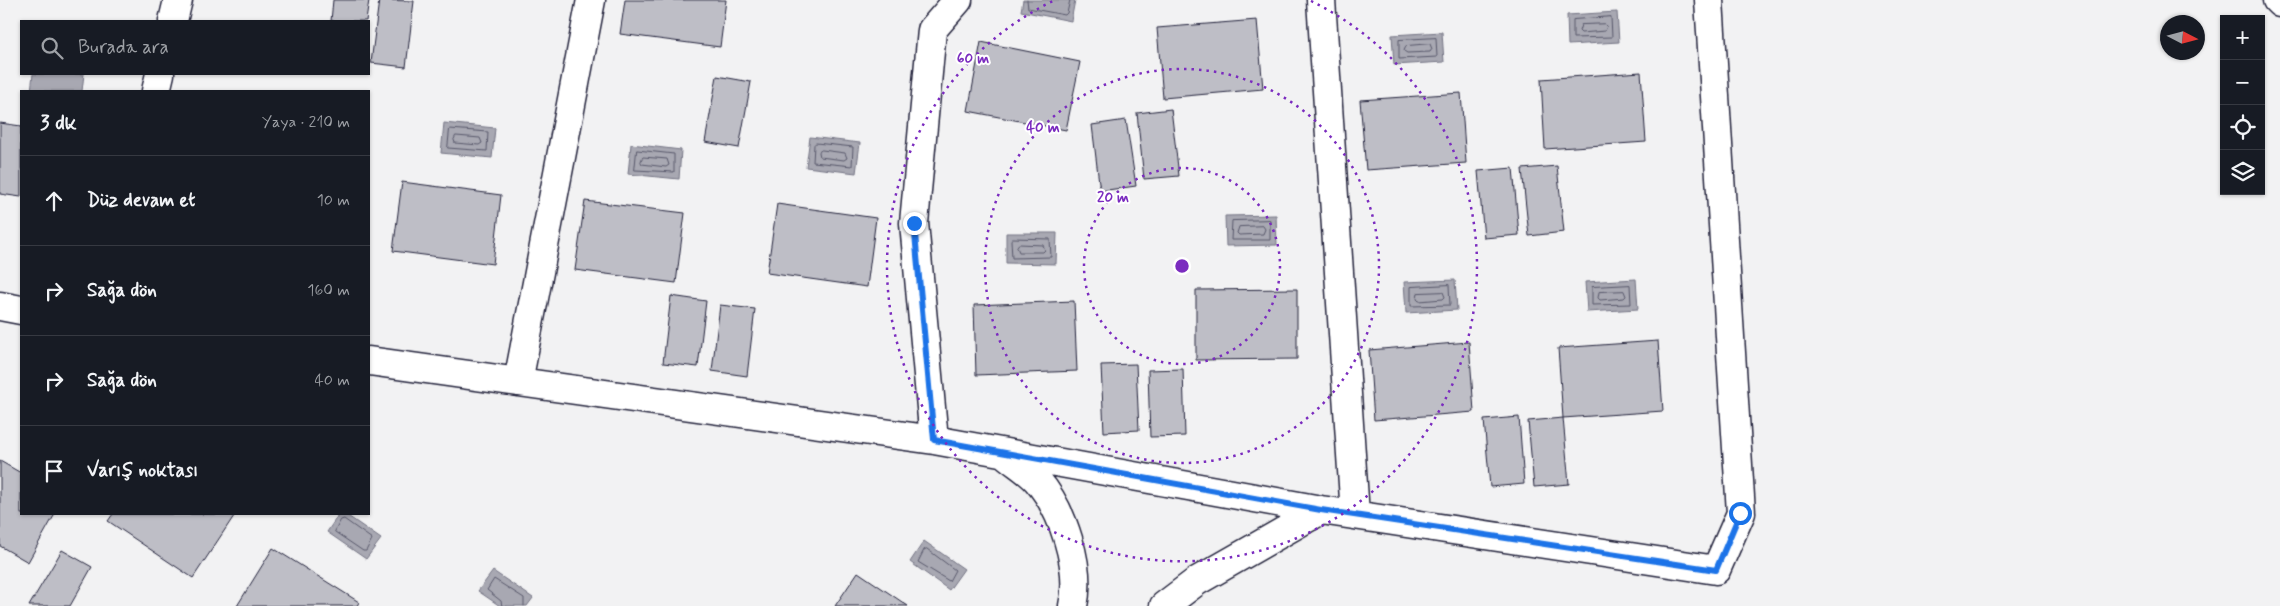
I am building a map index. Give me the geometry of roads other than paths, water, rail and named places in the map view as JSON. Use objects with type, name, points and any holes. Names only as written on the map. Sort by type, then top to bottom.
[{"type":"street","points":[[173,20],[178,0]]},
{"type":"street","points":[[518,382],[591,0]]},
{"type":"street","points":[[934,440],[914,223],[932,30],[958,0]]},
{"type":"street","points":[[1321,0],[1355,515]]},
{"type":"street","points":[[370,361],[934,440],[1321,510],[1716,570],[1740,513],[1709,0]]},
{"type":"street","points":[[2277,0],[2280,4]]},
{"type":"street","points":[[156,90],[160,75]]},
{"type":"street","points":[[0,306],[20,310]]},
{"type":"street","points":[[1001,451],[1037,480],[1063,523],[1074,561],[1076,594],[1073,606]]},
{"type":"street","points":[[1164,606],[1197,581],[1321,510]]},
{"type":"water","points":[[1023,0],[1075,0],[1071,21],[1021,11]]},
{"type":"water","points":[[1617,12],[1619,42],[1568,45],[1567,15]]},
{"type":"water","points":[[1442,32],[1444,62],[1394,65],[1392,35]]},
{"type":"water","points":[[33,75],[84,75],[82,90],[31,90]]},
{"type":"water","points":[[444,123],[495,128],[492,158],[441,153]]},
{"type":"water","points":[[810,137],[860,143],[856,173],[806,167]]},
{"type":"water","points":[[631,144],[681,150],[679,179],[628,174]]},
{"type":"water","points":[[1276,215],[1277,245],[1226,246],[1225,216]]},
{"type":"water","points":[[1006,233],[1057,233],[1056,264],[1006,263]]},
{"type":"water","points":[[1636,279],[1638,309],[1587,312],[1585,282]]},
{"type":"water","points":[[1455,280],[1457,310],[1406,313],[1404,282]]},
{"type":"water","points":[[338,515],[346,515],[381,539],[366,559],[327,532]]},
{"type":"water","points":[[924,541],[964,569],[949,590],[910,562]]},
{"type":"water","points":[[493,571],[533,598],[527,606],[500,606],[478,591]]}]
